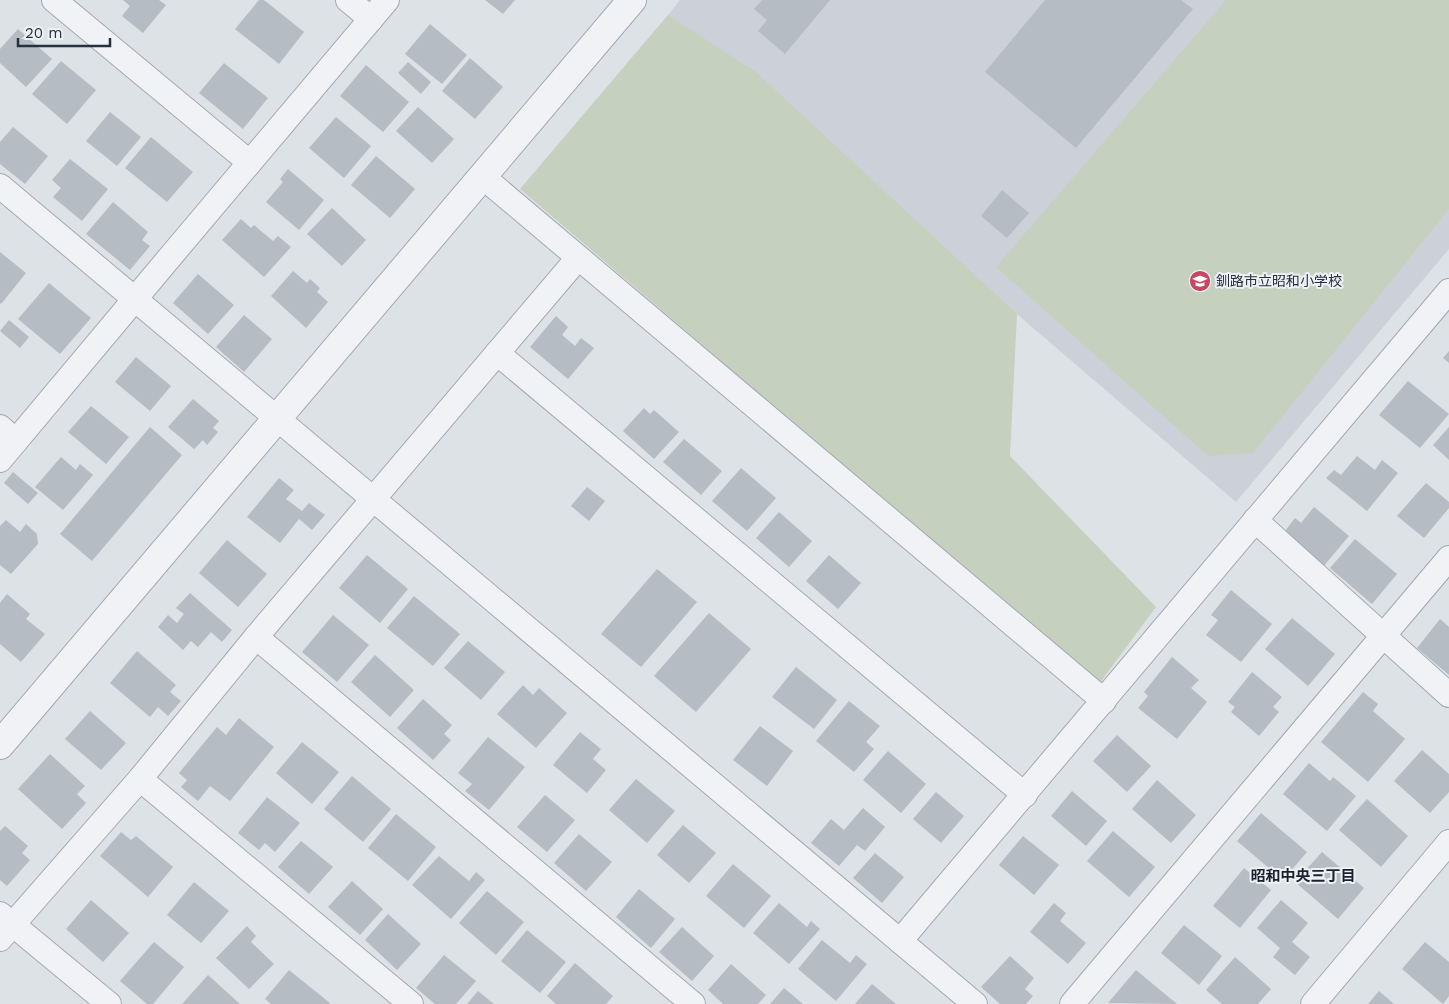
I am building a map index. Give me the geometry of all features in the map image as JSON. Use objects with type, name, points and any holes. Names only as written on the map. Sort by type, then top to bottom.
[{"type":"street","points":[[54,0],[249,162]]},
{"type":"street","points":[[348,0],[371,19]]},
{"type":"street","points":[[0,460],[8,434],[135,300],[387,0]]},
{"type":"street","points":[[0,745],[483,177],[628,1]]},
{"type":"street","points":[[483,177],[1104,701]]},
{"type":"street","points":[[0,186],[975,1004]]},
{"type":"street","points":[[109,1004],[4,926],[140,779],[256,637],[578,258]]},
{"type":"street","points":[[900,941],[1449,291]]},
{"type":"street","points":[[498,353],[1025,795]]},
{"type":"street","points":[[1255,520],[1449,694]]},
{"type":"street","points":[[1072,1004],[1449,558]]},
{"type":"street","points":[[256,637],[693,1004]]},
{"type":"street","points":[[140,779],[411,1004]]},
{"type":"street","points":[[1313,1004],[1449,842]]},
{"type":"shaded area","name":"釧路市立昭和小学校","points":[[680,0],[1449,0],[1449,249],[1236,502],[668,15]]},
{"type":"green space","points":[[1226,0],[1449,0],[1449,209],[1253,453],[1208,456],[996,267]]},
{"type":"green space","points":[[668,15],[756,72],[1017,314],[1010,456],[1156,607],[1099,684],[520,189]]},
{"type":"building","points":[[123,0],[159,0],[166,5],[143,33],[122,16],[130,6]]},
{"type":"building","points":[[259,0],[264,0],[304,32],[279,64],[235,29]]},
{"type":"building","points":[[485,0],[515,0],[503,14]]},
{"type":"building","points":[[762,0],[830,0],[785,54],[758,31],[767,20],[754,9]]},
{"type":"building","points":[[1045,0],[1181,0],[1193,9],[1076,148],[985,72]]},
{"type":"building","points":[[430,24],[467,55],[442,84],[405,54]]},
{"type":"building","points":[[18,29],[52,59],[26,87],[0,63],[0,49]]},
{"type":"building","points":[[470,58],[503,87],[475,119],[442,91]]},
{"type":"building","points":[[61,61],[96,90],[67,124],[32,94]]},
{"type":"building","points":[[408,62],[431,82],[421,94],[398,73]]},
{"type":"building","points":[[224,63],[268,98],[243,129],[199,93]]},
{"type":"building","points":[[366,65],[409,102],[383,132],[340,96]]},
{"type":"building","points":[[418,107],[454,139],[432,163],[396,131]]},
{"type":"building","points":[[110,112],[141,137],[117,166],[86,141]]},
{"type":"building","points":[[336,117],[371,146],[344,178],[309,148]]},
{"type":"building","points":[[13,127],[48,156],[25,184],[0,164],[0,142]]},
{"type":"building","points":[[151,137],[193,172],[167,202],[125,168]]},
{"type":"building","points":[[376,156],[415,189],[390,218],[351,185]]},
{"type":"building","points":[[70,159],[108,189],[82,221],[53,197],[61,188],[52,180]]},
{"type":"building","points":[[288,169],[324,200],[299,230],[266,202],[283,182],[280,179]]},
{"type":"building","points":[[1002,190],[1029,213],[1007,238],[981,216]]},
{"type":"building","points":[[113,202],[148,232],[142,240],[150,246],[130,270],[86,234]]},
{"type":"building","points":[[332,208],[366,240],[342,266],[307,234]]},
{"type":"building","points":[[241,219],[251,228],[254,225],[273,241],[278,236],[291,247],[264,277],[222,240]]},
{"type":"building","points":[[0,252],[26,273],[1,304],[0,303]]},
{"type":"building","points":[[293,271],[307,283],[310,279],[320,288],[317,292],[328,302],[306,328],[271,296]]},
{"type":"building","points":[[198,274],[234,305],[208,334],[173,303]]},
{"type":"building","points":[[49,283],[91,318],[60,354],[18,319]]},
{"type":"building","points":[[244,315],[272,339],[244,372],[216,347]]},
{"type":"building","points":[[556,316],[568,327],[562,335],[575,346],[581,338],[594,348],[568,379],[530,347]]},
{"type":"building","points":[[9,320],[29,337],[20,348],[0,331]]},
{"type":"building","points":[[1449,351],[1449,363],[1443,358]]},
{"type":"building","points":[[136,357],[171,386],[150,411],[115,382]]},
{"type":"building","points":[[1408,381],[1449,414],[1420,448],[1379,415]]},
{"type":"building","points":[[193,399],[219,421],[213,428],[218,432],[207,445],[203,440],[194,449],[168,427]]},
{"type":"building","points":[[91,406],[129,437],[106,464],[68,432]]},
{"type":"building","points":[[644,408],[650,414],[654,410],[679,432],[654,459],[623,431]]},
{"type":"building","points":[[150,427],[182,455],[92,561],[60,534]]},
{"type":"building","points":[[1449,427],[1449,460],[1433,445]]},
{"type":"building","points":[[684,439],[722,471],[701,495],[663,462]]},
{"type":"building","points":[[1357,456],[1375,470],[1382,460],[1398,473],[1367,511],[1326,478],[1334,470],[1341,475]]},
{"type":"building","points":[[61,457],[76,470],[80,464],[93,475],[63,510],[35,487]]},
{"type":"building","points":[[741,468],[776,498],[747,531],[712,501]]},
{"type":"building","points":[[13,472],[38,493],[28,504],[4,483]]},
{"type":"building","points":[[279,478],[294,490],[286,499],[302,511],[309,503],[325,515],[312,530],[299,519],[280,543],[247,517]]},
{"type":"building","points":[[1426,483],[1449,502],[1449,508],[1424,538],[1397,516]]},
{"type":"building","points":[[587,487],[605,501],[589,521],[571,506]]},
{"type":"building","points":[[1314,507],[1349,536],[1322,568],[1282,535],[1295,518],[1301,523]]},
{"type":"building","points":[[779,512],[812,541],[789,567],[756,538]]},
{"type":"building","points":[[6,520],[20,532],[26,524],[37,534],[38,544],[11,574],[0,565],[0,526]]},
{"type":"building","points":[[1355,539],[1397,574],[1372,604],[1330,568]]},
{"type":"building","points":[[227,540],[267,574],[238,607],[199,573]]},
{"type":"building","points":[[367,555],[408,589],[380,623],[339,588]]},
{"type":"building","points":[[829,555],[861,583],[838,609],[806,581]]},
{"type":"building","points":[[657,569],[697,602],[641,667],[601,634]]},
{"type":"building","points":[[1231,590],[1272,624],[1241,662],[1206,635],[1218,620],[1211,615]]},
{"type":"building","points":[[190,593],[232,630],[222,642],[211,632],[198,647],[191,641],[183,650],[158,627],[168,615],[177,623],[184,614],[176,608]]},
{"type":"building","points":[[7,594],[30,614],[26,619],[45,634],[21,662],[0,644],[0,603]]},
{"type":"building","points":[[414,596],[460,634],[433,666],[387,628]]},
{"type":"building","points":[[709,613],[751,649],[696,712],[654,676]]},
{"type":"building","points":[[333,615],[369,645],[337,682],[302,652]]},
{"type":"building","points":[[1292,618],[1335,654],[1308,686],[1265,649]]},
{"type":"building","points":[[1440,619],[1449,627],[1449,675],[1417,648]]},
{"type":"building","points":[[468,641],[505,672],[481,700],[444,668]]},
{"type":"building","points":[[137,651],[176,685],[170,692],[181,701],[168,716],[158,707],[150,717],[110,683]]},
{"type":"building","points":[[375,655],[414,690],[390,717],[351,682]]},
{"type":"building","points":[[1172,657],[1199,680],[1191,688],[1207,702],[1177,739],[1138,708],[1148,696],[1144,692]]},
{"type":"building","points":[[796,667],[837,700],[814,729],[772,697]]},
{"type":"building","points":[[1252,672],[1282,697],[1273,707],[1279,712],[1259,736],[1231,712],[1235,707],[1228,702]]},
{"type":"building","points":[[523,685],[533,695],[539,688],[567,713],[536,748],[497,714]]},
{"type":"building","points":[[1363,692],[1378,704],[1373,711],[1405,739],[1368,782],[1321,742]]},
{"type":"building","points":[[423,699],[452,725],[444,734],[451,740],[433,760],[397,728]]},
{"type":"building","points":[[849,701],[880,726],[866,742],[874,749],[854,772],[816,741]]},
{"type":"building","points":[[90,711],[126,743],[101,770],[65,739]]},
{"type":"building","points":[[239,718],[274,747],[230,801],[210,786],[198,801],[181,787],[187,780],[179,773],[217,727],[226,735]]},
{"type":"building","points":[[760,726],[793,751],[767,786],[733,760]]},
{"type":"building","points":[[580,732],[601,749],[593,759],[606,770],[587,793],[553,765]]},
{"type":"building","points":[[1117,735],[1151,766],[1127,792],[1093,761]]},
{"type":"building","points":[[488,737],[525,767],[489,810],[465,791],[472,784],[458,773]]},
{"type":"building","points":[[302,742],[339,772],[312,804],[276,773]]},
{"type":"building","points":[[1422,750],[1449,774],[1449,792],[1430,813],[1394,781]]},
{"type":"building","points":[[888,751],[926,784],[901,813],[863,780]]},
{"type":"building","points":[[50,754],[85,786],[77,794],[86,803],[62,829],[18,789]]},
{"type":"building","points":[[1309,763],[1330,781],[1333,777],[1356,796],[1327,831],[1283,794]]},
{"type":"building","points":[[352,776],[391,809],[363,842],[324,809]]},
{"type":"building","points":[[636,779],[675,811],[647,843],[609,810]]},
{"type":"building","points":[[1157,780],[1196,815],[1171,843],[1132,809]]},
{"type":"building","points":[[1072,791],[1107,821],[1086,846],[1051,816]]},
{"type":"building","points":[[936,792],[964,816],[941,843],[913,819]]},
{"type":"building","points":[[545,795],[575,820],[547,852],[517,827]]},
{"type":"building","points":[[267,797],[300,823],[275,852],[265,843],[259,850],[238,833]]},
{"type":"building","points":[[1367,799],[1408,836],[1381,867],[1339,830]]},
{"type":"building","points":[[863,808],[885,827],[865,851],[857,845],[839,866],[811,843],[831,819],[844,830]]},
{"type":"building","points":[[1261,813],[1307,852],[1283,880],[1237,841]]},
{"type":"building","points":[[396,814],[436,847],[408,881],[368,848]]},
{"type":"building","points":[[683,825],[716,853],[689,883],[657,855]]},
{"type":"building","points":[[5,826],[28,846],[22,853],[30,860],[7,886],[0,880],[0,831]]},
{"type":"building","points":[[1113,831],[1155,867],[1129,897],[1087,861]]},
{"type":"building","points":[[121,832],[131,840],[136,836],[173,867],[148,897],[100,856]]},
{"type":"building","points":[[579,834],[612,862],[586,891],[554,863]]},
{"type":"building","points":[[1023,836],[1059,865],[1034,895],[999,865]]},
{"type":"building","points":[[301,841],[333,867],[309,894],[278,867]]},
{"type":"building","points":[[1322,852],[1364,888],[1338,919],[1295,882]]},
{"type":"building","points":[[875,853],[904,877],[882,903],[853,878]]},
{"type":"building","points":[[439,856],[469,881],[476,872],[485,880],[451,919],[412,885]]},
{"type":"building","points":[[733,864],[771,896],[744,928],[706,896]]},
{"type":"building","points":[[1244,868],[1271,890],[1240,928],[1213,906]]},
{"type":"building","points":[[352,881],[383,909],[360,935],[328,907]]},
{"type":"building","points":[[194,882],[229,911],[201,943],[167,915]]},
{"type":"building","points":[[639,889],[675,919],[651,948],[616,917]]},
{"type":"building","points":[[487,891],[524,922],[496,955],[459,923]]},
{"type":"building","points":[[91,900],[129,933],[103,962],[66,929]]},
{"type":"building","points":[[1281,900],[1308,923],[1292,942],[1310,957],[1295,975],[1273,957],[1280,948],[1257,928]]},
{"type":"building","points":[[779,903],[807,927],[811,921],[820,929],[789,964],[753,933]]},
{"type":"building","points":[[1054,903],[1066,913],[1060,921],[1086,943],[1068,964],[1030,932]]},
{"type":"building","points":[[388,914],[421,944],[397,970],[365,940]]},
{"type":"building","points":[[1184,925],[1222,956],[1199,985],[1161,953]]},
{"type":"building","points":[[247,926],[256,936],[251,942],[274,964],[249,989],[216,958]]},
{"type":"building","points":[[682,927],[714,956],[692,981],[659,952]]},
{"type":"building","points":[[527,930],[566,962],[540,993],[501,961]]},
{"type":"building","points":[[822,940],[850,963],[856,955],[867,964],[836,1001],[798,969]]},
{"type":"building","points":[[154,942],[184,967],[153,1004],[147,1004],[120,981]]},
{"type":"building","points":[[1425,942],[1449,962],[1449,996],[1443,1004],[1402,969]]},
{"type":"building","points":[[444,955],[476,981],[456,1004],[435,1004],[416,988]]},
{"type":"building","points":[[1010,956],[1034,978],[1025,989],[1033,996],[1026,1004],[1000,1004],[981,987]]},
{"type":"building","points":[[1235,957],[1271,989],[1258,1004],[1222,1004],[1206,990]]},
{"type":"building","points":[[575,963],[613,996],[606,1004],[556,1004],[547,996]]},
{"type":"building","points":[[731,964],[766,995],[758,1004],[723,1004],[708,990]]},
{"type":"building","points":[[289,970],[330,1003],[271,1004],[265,999]]},
{"type":"building","points":[[1136,970],[1177,1004],[1108,1003]]},
{"type":"building","points":[[208,975],[240,1004],[182,1004]]},
{"type":"building","points":[[872,984],[896,1004],[855,1004]]},
{"type":"building","points":[[784,988],[803,1004],[770,1004]]},
{"type":"building","points":[[478,991],[494,1004],[467,1004]]},
{"type":"building","points":[[1379,991],[1394,1004],[1368,1004]]},
{"type":"place","name":"釧路市立昭和小学校","points":[[1200,281]]},
{"type":"district","name":"昭和中央三丁目","points":[[1303,876]]}]
